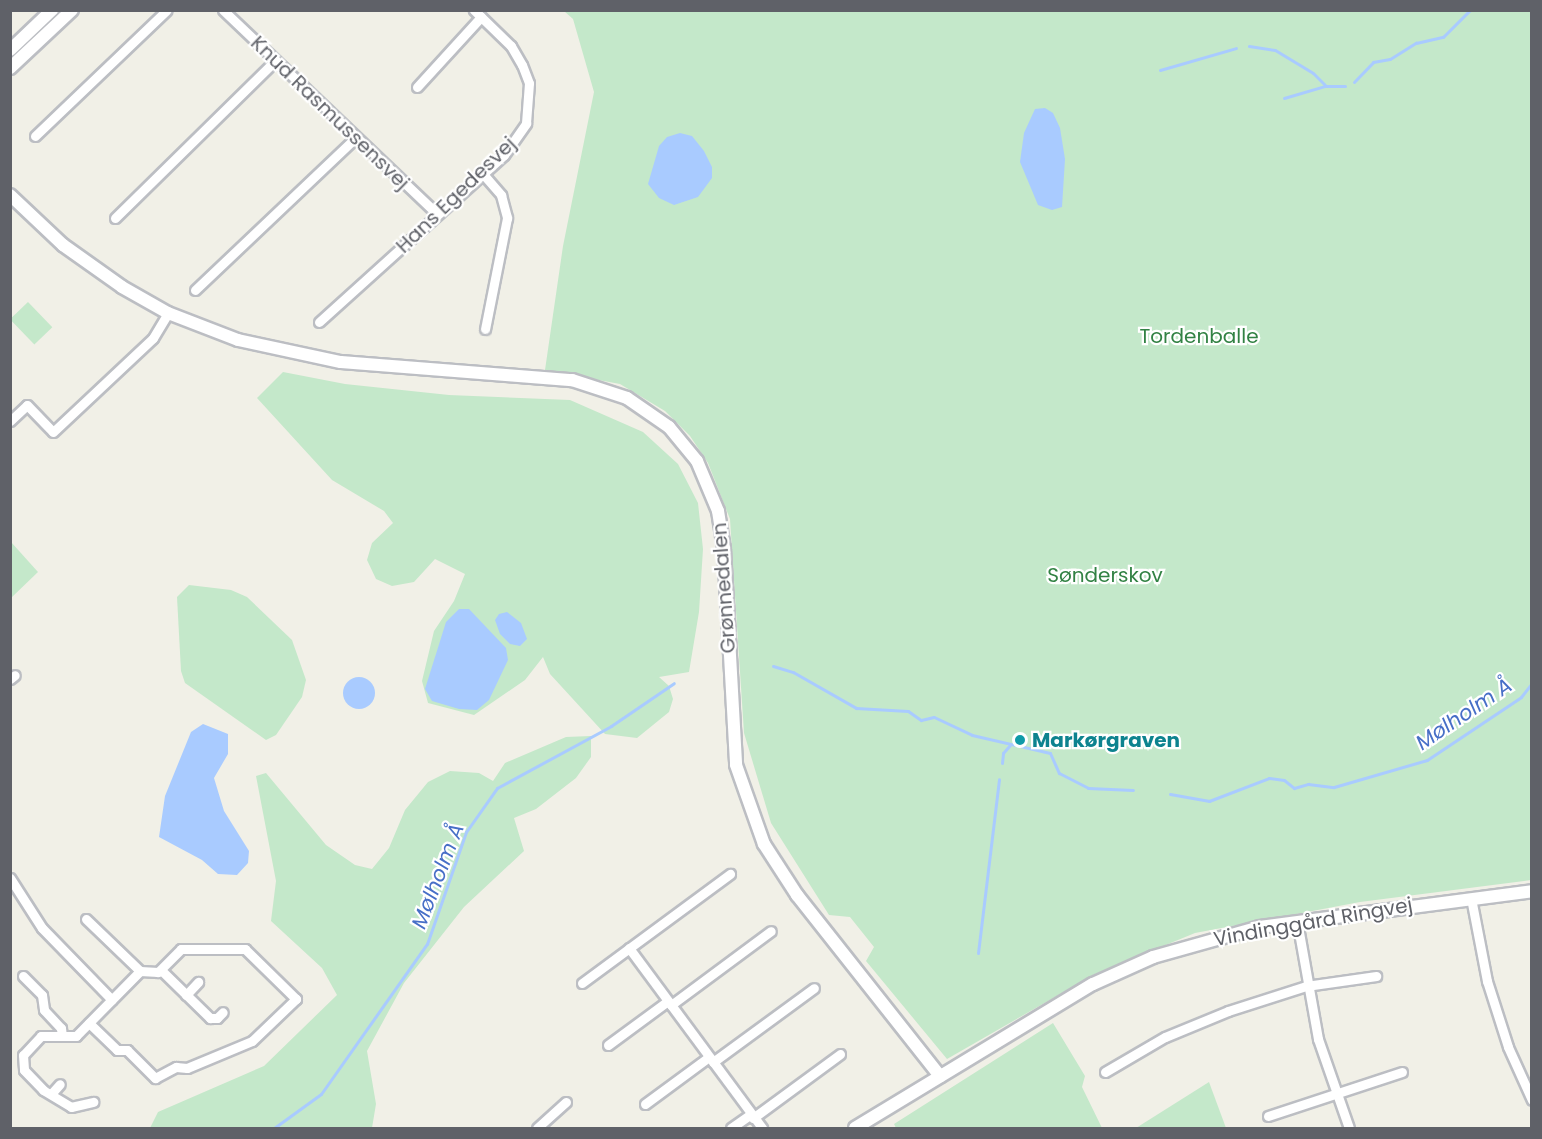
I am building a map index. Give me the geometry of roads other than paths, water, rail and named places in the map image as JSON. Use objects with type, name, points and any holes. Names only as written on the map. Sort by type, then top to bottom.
[{"type":"street","points":[[10,50],[52,10]]},
{"type":"street","points":[[10,68],[72,10]]},
{"type":"street","points":[[35,136],[167,10]]},
{"type":"street","name":"Knud Rasmussensvej","points":[[223,10],[437,214]]},
{"type":"street","name":"Hans Egedesvej","points":[[319,322],[483,174],[518,138],[530,103],[522,65],[511,46],[474,10]]},
{"type":"street","points":[[417,87],[481,18]]},
{"type":"street","points":[[115,218],[275,61]]},
{"type":"street","points":[[195,290],[356,137]]},
{"type":"street","points":[[483,174],[501,195],[507,218],[485,329]]},
{"type":"street","name":"Grønnedalen","points":[[11,196],[91,266],[168,313],[238,340],[316,359],[572,380],[627,398],[669,427],[697,461],[718,511],[724,548],[736,765],[764,844],[797,895],[940,1076]]},
{"type":"street","points":[[10,421],[27,405],[53,432],[153,338],[168,313]]},
{"type":"street","points":[[582,983],[730,874]]},
{"type":"street","points":[[10,878],[49,936],[112,1000]]},
{"type":"street","name":"Vindinggård Ringvej","points":[[855,1128],[1116,972],[1185,946],[1297,921],[1532,891]]},
{"type":"street","points":[[1471,898],[1487,981],[1508,1047],[1532,1100]]},
{"type":"street","points":[[86,919],[140,971]]},
{"type":"street","points":[[1297,921],[1306,986],[1335,1094],[1349,1128]]},
{"type":"street","points":[[608,1045],[771,931]]},
{"type":"street","points":[[629,948],[762,1128]]},
{"type":"street","points":[[89,1023],[117,1050],[127,1050],[155,1078],[176,1067],[187,1068],[252,1041],[296,999],[245,949],[181,949],[160,970],[140,971],[76,1036],[41,1036],[23,1055],[24,1071],[51,1094],[71,1107],[93,1102]]},
{"type":"street","points":[[160,970],[210,1018],[218,1018],[223,1012]]},
{"type":"street","points":[[23,976],[42,995],[44,1010],[61,1028],[62,1036]]},
{"type":"street","points":[[1105,1072],[1198,1022],[1306,986],[1376,976]]},
{"type":"street","points":[[186,994],[198,982]]},
{"type":"street","points":[[645,1104],[814,988]]},
{"type":"street","points":[[731,1128],[752,1116],[840,1054]]},
{"type":"street","points":[[1268,1116],[1402,1072]]},
{"type":"street","points":[[51,1094],[60,1084]]},
{"type":"street","points":[[537,1128],[566,1102]]},
{"type":"water","points":[[1045,108],[1053,113],[1060,128],[1065,159],[1062,207],[1052,210],[1038,205],[1020,162],[1024,133],[1035,109]]},
{"type":"water","points":[[680,133],[692,136],[704,151],[712,167],[712,178],[698,197],[674,205],[659,198],[648,184],[659,146],[667,137]]},
{"type":"water","points":[[459,609],[469,609],[506,648],[508,660],[489,700],[477,710],[459,709],[432,701],[425,689],[446,622]]},
{"type":"water","points":[[507,612],[521,623],[527,639],[520,646],[510,644],[500,634],[495,620],[499,614]]},
{"type":"water","points":[[359,677],[370,682],[375,693],[370,704],[359,709],[348,704],[343,693],[348,682]]},
{"type":"water","points":[[203,724],[228,734],[228,754],[214,778],[224,811],[249,851],[248,863],[237,875],[218,874],[202,860],[159,837],[165,796],[191,732]]},
{"type":"waterway","points":[[1354,82],[1373,62],[1390,59],[1416,43],[1443,37],[1470,10]]},
{"type":"waterway","points":[[1249,46],[1275,50],[1313,73],[1326,86],[1345,86]]},
{"type":"waterway","points":[[1160,70],[1236,48]]},
{"type":"waterway","points":[[1284,98],[1325,86]]},
{"type":"waterway","name":"Mølholm Å","points":[[773,666],[793,672],[856,708],[908,711],[921,720],[934,717],[972,735],[1050,753],[1059,773],[1088,788],[1133,790]]},
{"type":"waterway","name":"Mølholm Å","points":[[274,1128],[321,1094],[427,944],[466,832],[497,788],[611,726],[674,683]]},
{"type":"waterway","name":"Mølholm Å","points":[[1170,794],[1209,801],[1269,778],[1284,780],[1294,788],[1308,784],[1334,787],[1427,760],[1521,697],[1532,683]]},
{"type":"waterway","points":[[1002,763],[1003,753],[1010,745]]},
{"type":"waterway","points":[[978,953],[999,779]]},
{"type":"place","name":"Markørgraven","points":[[1020,740]]},
{"type":"park label","name":"Tordenballe","points":[[1199,336]]},
{"type":"park label","name":"Sønderskov","points":[[1105,575]]}]
